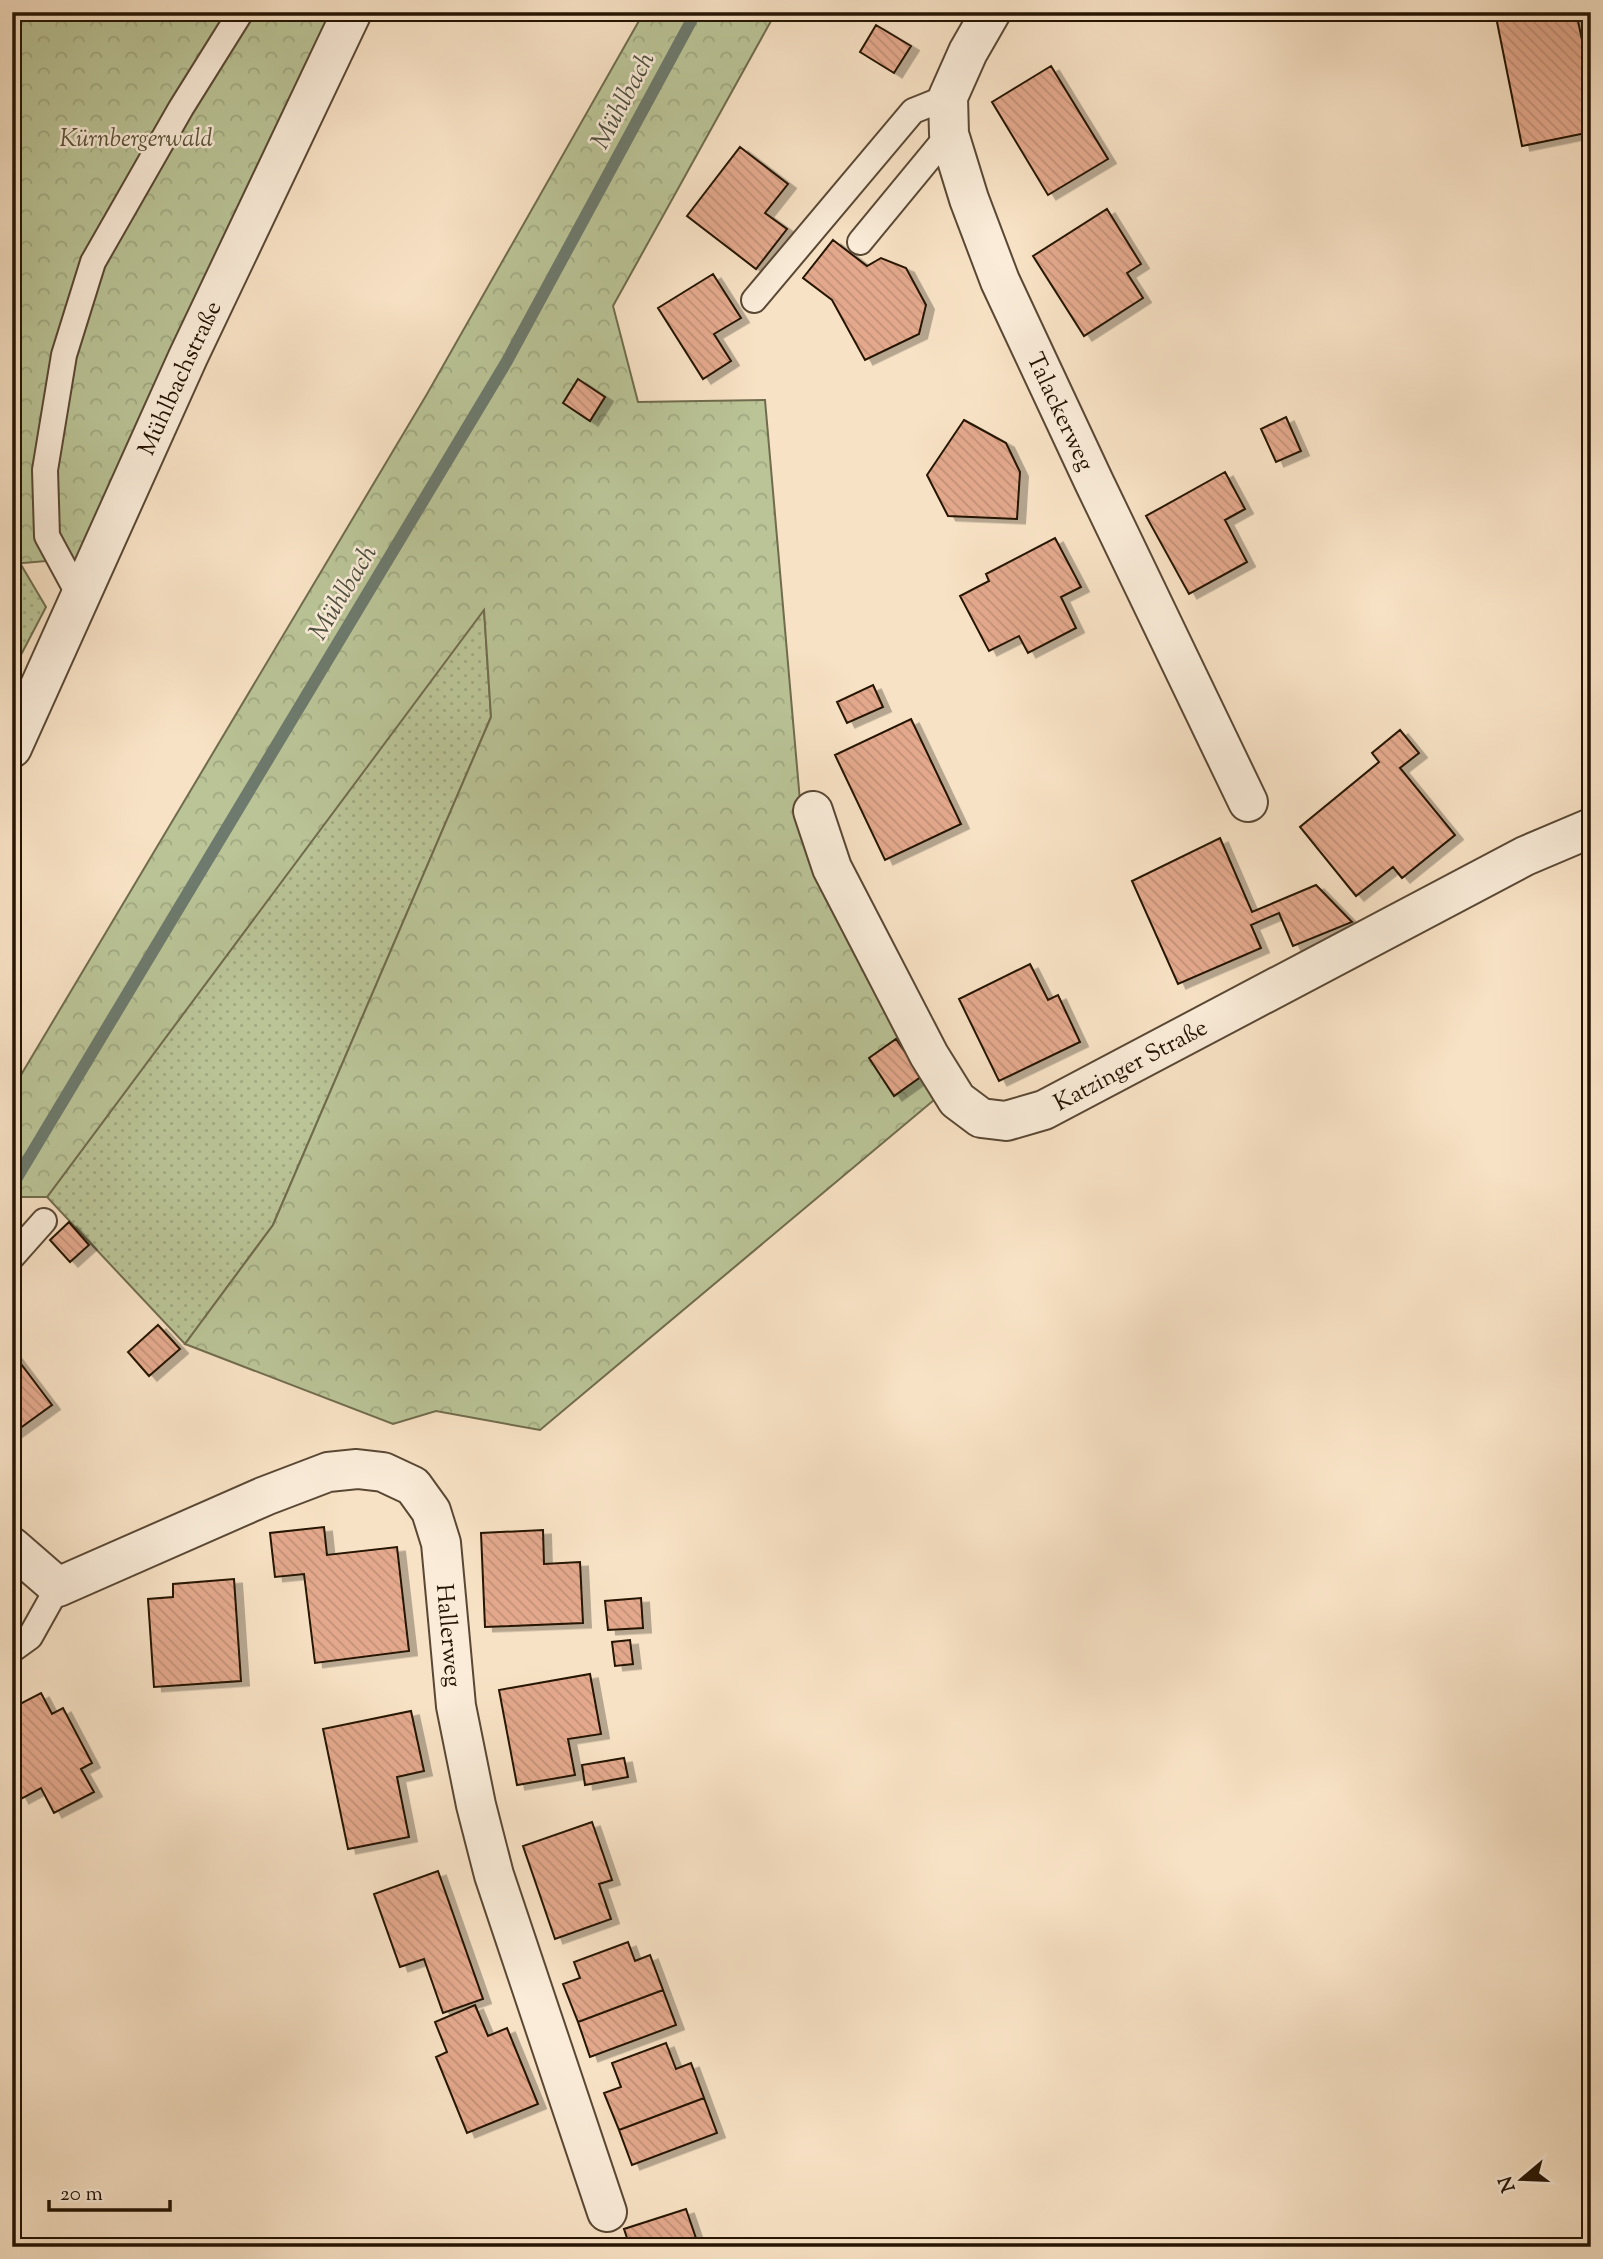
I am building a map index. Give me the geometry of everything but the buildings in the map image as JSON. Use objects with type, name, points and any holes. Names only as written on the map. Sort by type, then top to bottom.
[{"type":"street","name":"Mühlbachstraße","points":[[12,748],[188,357],[352,12]]},
{"type":"street","points":[[949,115],[968,52],[991,12]]},
{"type":"street","name":"Talackerweg","points":[[949,115],[969,199],[1000,281],[1248,802]]},
{"type":"street","name":"Katzinger Straße","points":[[813,811],[832,868],[929,1055],[957,1100],[981,1118],[1006,1121],[1044,1110],[1525,856],[1591,828]]},
{"type":"street","name":"Hallerweg","points":[[58,1587],[265,1496],[328,1472],[357,1469],[383,1472],[413,1486],[431,1511],[441,1543],[456,1706],[476,1805],[494,1875],[607,2212]]},
{"type":"street","points":[[12,1547],[58,1587]]},
{"type":"lane","points":[[80,597],[47,536],[45,470],[65,355],[93,261],[181,108],[241,12]]},
{"type":"lane","points":[[754,300],[913,111],[949,115],[860,242]]},
{"type":"lane","points":[[12,1257],[44,1221]]},
{"type":"lane","points":[[12,1650],[30,1637],[58,1587]]},
{"type":"green space","name":"Kürnbergerwald","points":[[12,12],[332,12],[81,558],[12,564]]},
{"type":"green space","points":[[644,12],[776,12],[613,306],[638,402],[765,400],[802,824],[934,1100],[540,1430],[436,1411],[393,1424],[185,1344],[273,1225],[491,717],[484,610],[47,1197],[12,1197],[12,1090],[427,394]]},
{"type":"green space","points":[[20,563],[46,607],[12,672],[12,564]]},
{"type":"green space","points":[[484,608],[491,717],[273,1225],[185,1344],[47,1197]]},
{"type":"waterway","name":"Mühlbach","points":[[12,1186],[507,361],[696,12]]}]
